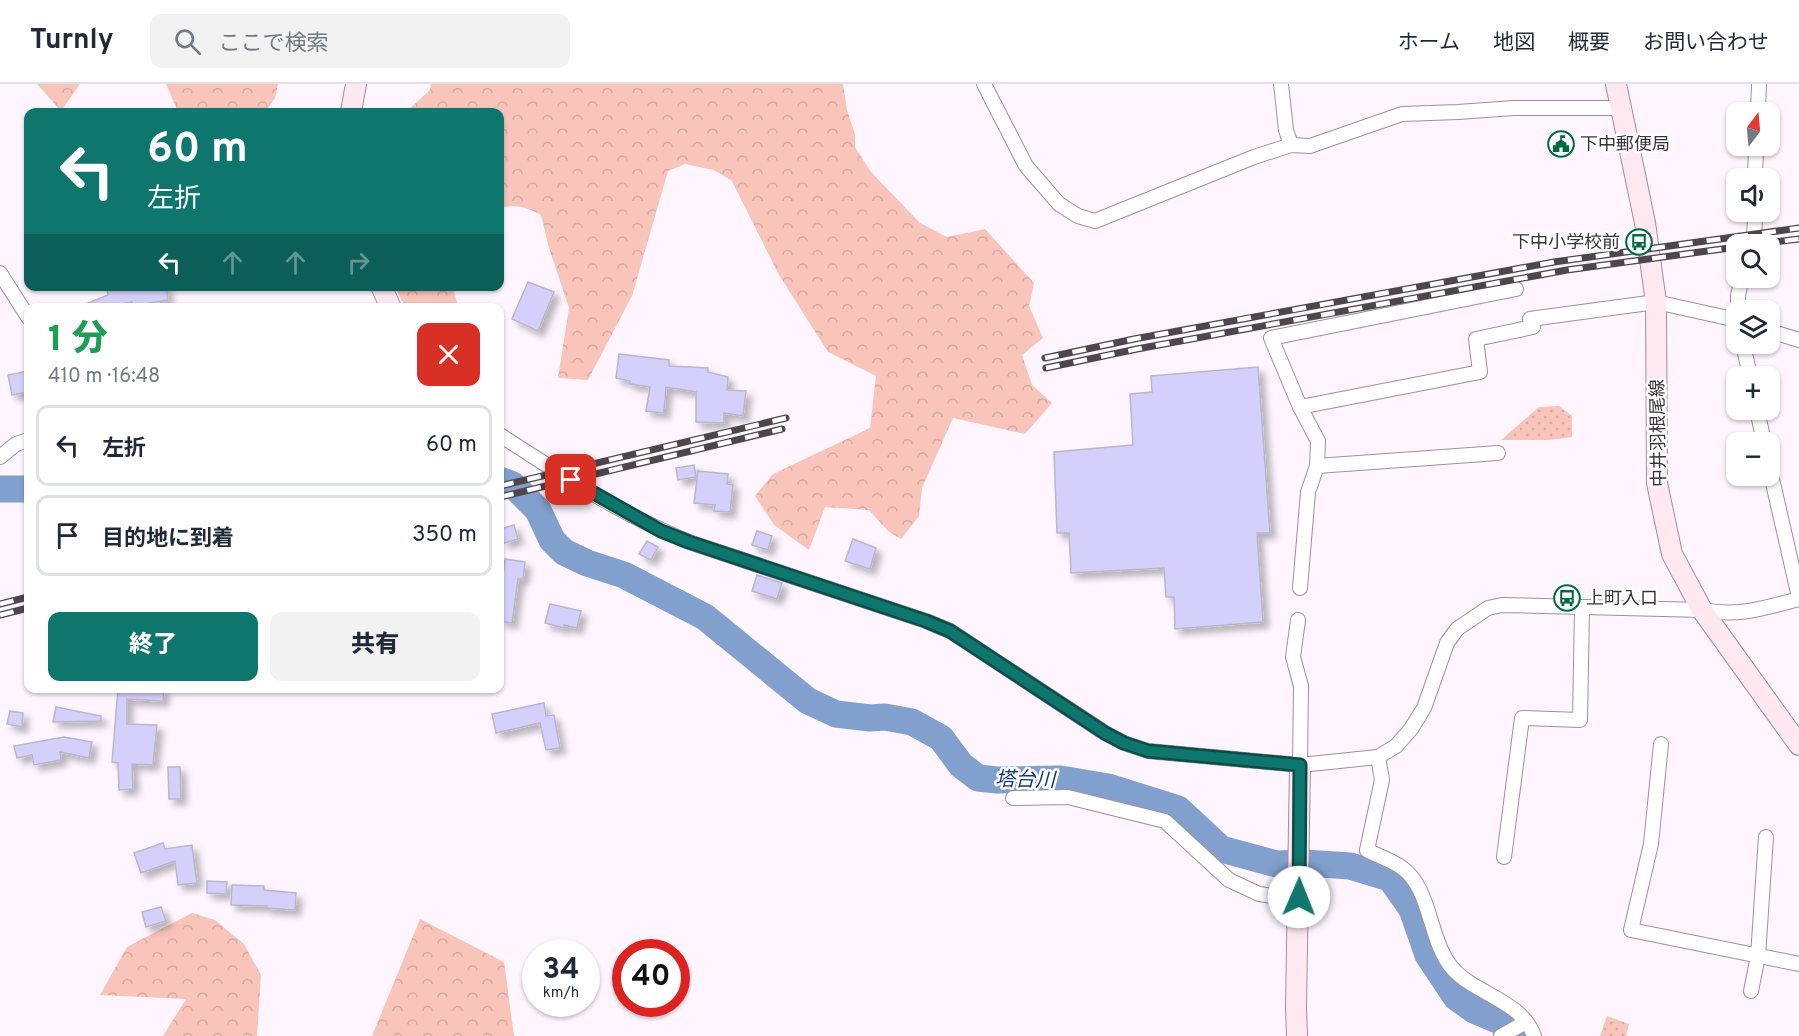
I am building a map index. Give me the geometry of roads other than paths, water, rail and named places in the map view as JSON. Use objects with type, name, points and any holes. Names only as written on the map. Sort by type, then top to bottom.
[{"type":"main road","points":[[352,108],[356,84]]},
{"type":"main road","name":"中井羽根尾線","points":[[1616,84],[1645,223],[1656,302],[1657,483],[1672,554],[1702,610],[1799,745]]},
{"type":"main road","points":[[1297,1036],[1300,765]]},
{"type":"street","points":[[984,84],[1026,166],[1059,204],[1078,216],[1095,221],[1254,157],[1291,145],[1310,146],[1402,114],[1514,108],[1620,108]]},
{"type":"street","points":[[1281,84],[1286,130],[1291,145]]},
{"type":"street","points":[[1758,102],[1759,84]]},
{"type":"street","points":[[0,273],[24,311]]},
{"type":"street","points":[[1300,588],[1308,492],[1317,466],[1318,441],[1300,406],[1271,338],[1516,289]]},
{"type":"street","points":[[1300,406],[1480,372],[1476,339],[1532,323],[1656,302],[1726,318]]},
{"type":"street","points":[[1780,333],[1799,340]]},
{"type":"street","points":[[504,438],[605,501],[661,531],[950,631],[1105,733],[1124,743],[1148,751],[1300,765],[1378,757],[1396,746],[1412,729],[1424,708],[1447,643],[1457,629],[1488,608],[1502,605],[1582,609],[1702,610],[1723,614],[1751,612],[1799,598],[1793,551],[1775,486]]},
{"type":"street","points":[[0,457],[16,444],[24,441]]},
{"type":"street","points":[[1317,466],[1498,453]]},
{"type":"street","points":[[1504,857],[1522,718],[1580,720],[1582,609]]},
{"type":"street","points":[[1298,620],[1293,657],[1301,686],[1300,765]]},
{"type":"street","points":[[1661,744],[1651,844],[1631,930],[1799,964]]},
{"type":"street","points":[[1378,757],[1382,780],[1367,850],[1402,868],[1413,880],[1421,895],[1443,955],[1454,970],[1496,997],[1526,1022],[1534,1036]]},
{"type":"street","points":[[1013,798],[1068,797],[1165,821],[1229,880],[1259,894],[1273,896],[1299,891]]},
{"type":"street","points":[[1751,991],[1758,956],[1766,837]]},
{"type":"street","points":[[1501,1036],[1526,1022]]},
{"type":"waterway","name":"塔台川","points":[[504,482],[513,485],[538,510],[552,540],[564,552],[587,563],[624,575],[705,617],[808,701],[836,714],[870,718],[885,717],[912,722],[941,738],[961,765],[978,778],[1061,779],[1108,787],[1178,809],[1221,849],[1277,864],[1350,866],[1390,878],[1412,909],[1428,955],[1456,997],[1474,1010],[1500,1021],[1512,1036]]},
{"type":"waterway","name":"塔台川","points":[[0,489],[24,489]]},
{"type":"railway","points":[[1045,358],[1134,339],[1554,262],[1799,228]]},
{"type":"railway","points":[[1780,241],[1799,239]]},
{"type":"railway","points":[[1046,368],[1137,349],[1567,270],[1726,248]]},
{"type":"railway","points":[[504,485],[786,418]]},
{"type":"railway","points":[[504,496],[782,429]]},
{"type":"railway","points":[[0,604],[24,598]]},
{"type":"railway","points":[[0,615],[24,609]]},
{"type":"place","name":"下中郵便局","points":[[1561,144]]},
{"type":"place","name":"下中小学校前","points":[[1639,242]]},
{"type":"place","name":"上町入口","points":[[1567,598]]}]
